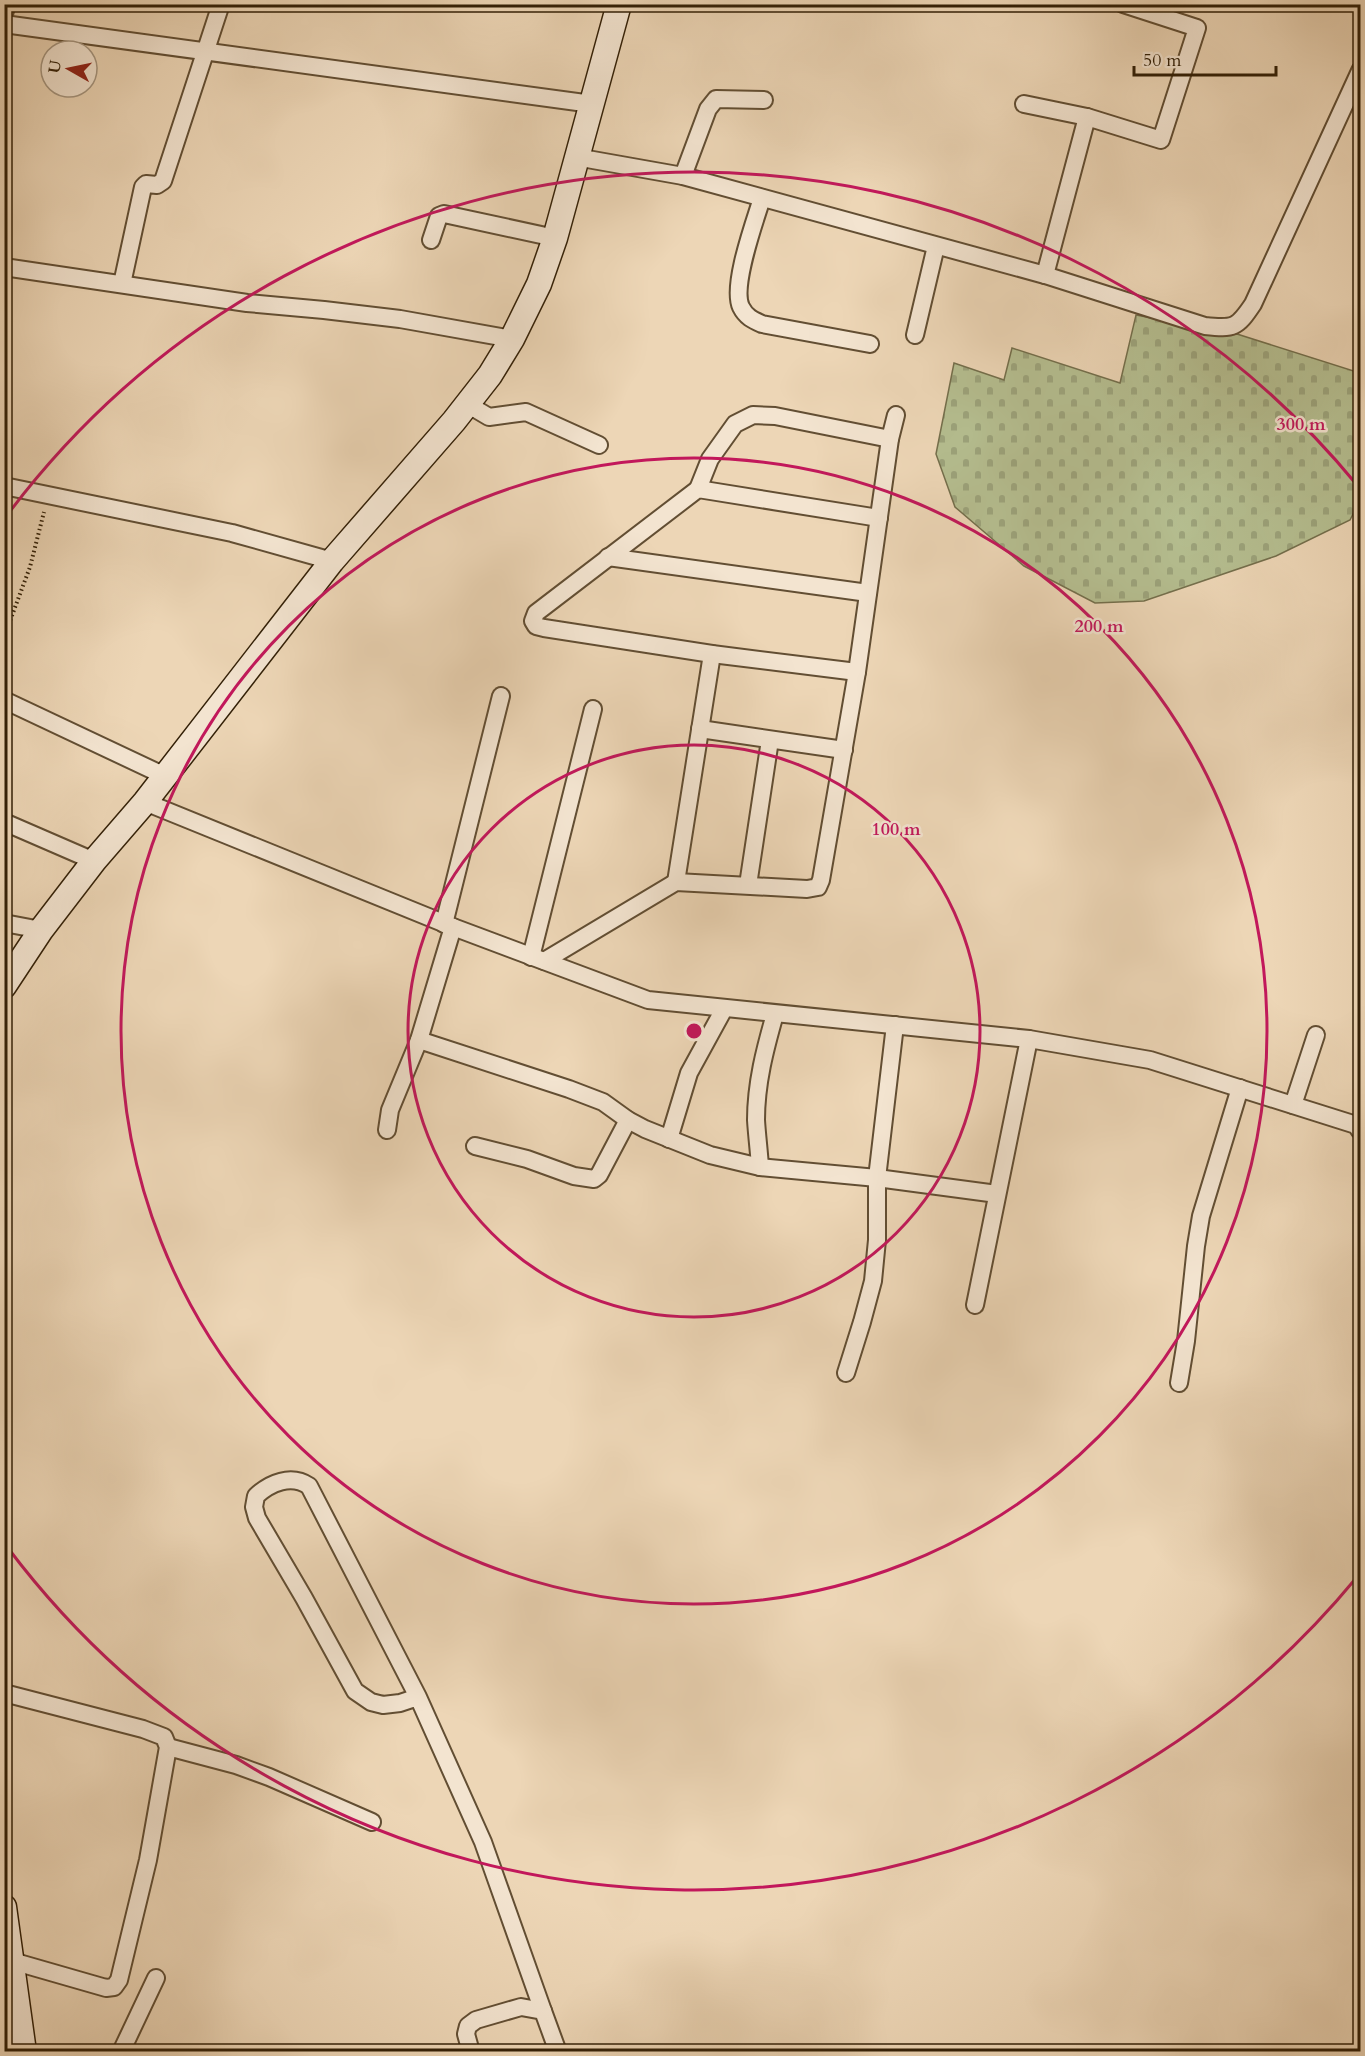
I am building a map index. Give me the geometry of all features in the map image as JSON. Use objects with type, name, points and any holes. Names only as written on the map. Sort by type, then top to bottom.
[{"type":"street","points":[[4,14],[7,4]]},
{"type":"street","points":[[122,284],[143,187],[146,184],[157,184],[164,181],[221,4]]},
{"type":"street","points":[[4,986],[41,930],[93,861],[145,802],[333,561],[490,375],[512,339],[539,284],[555,238],[619,4]]},
{"type":"street","points":[[1024,104],[1086,117],[1161,140],[1197,28],[1123,4]]},
{"type":"street","points":[[4,24],[592,104]]},
{"type":"street","points":[[576,157],[683,176],[1044,275],[1205,327],[1226,328],[1241,322],[1253,304],[1360,71]]},
{"type":"street","points":[[683,176],[708,109],[716,99],[764,100]]},
{"type":"street","points":[[1044,275],[1086,117]]},
{"type":"street","points":[[762,198],[738,290],[740,305],[747,317],[762,324],[870,344]]},
{"type":"street","points":[[431,240],[439,216],[444,214],[555,238]]},
{"type":"street","points":[[915,335],[936,246]]},
{"type":"street","points":[[4,267],[247,303],[400,319],[512,339]]},
{"type":"street","points":[[467,404],[489,417],[526,412],[599,445]]},
{"type":"street","points":[[856,672],[712,654],[536,626],[533,621],[536,614],[698,489],[710,459],[735,424],[753,415],[775,416],[890,439]]},
{"type":"street","points":[[538,959],[676,882],[807,889],[818,887],[844,750],[890,439],[896,415]]},
{"type":"street","points":[[4,486],[232,533],[333,561]]},
{"type":"street","points":[[698,489],[879,518]]},
{"type":"street","points":[[608,557],[868,593]]},
{"type":"street","points":[[676,882],[712,654]]},
{"type":"street","points":[[387,1130],[390,1110],[419,1040],[501,696]]},
{"type":"street","points":[[5,702],[165,776]]},
{"type":"street","points":[[538,959],[593,709]]},
{"type":"street","points":[[700,729],[844,750]]},
{"type":"street","points":[[748,885],[770,740]]},
{"type":"street","points":[[145,802],[448,925],[648,1000],[1029,1039],[1150,1060],[1356,1125],[1360,1131]]},
{"type":"street","points":[[4,822],[93,861]]},
{"type":"street","points":[[4,923],[41,930]]},
{"type":"street","points":[[669,1139],[688,1073],[724,1009]]},
{"type":"street","points":[[760,1167],[756,1120],[759,1082],[764,1053],[776,1014]]},
{"type":"street","points":[[846,1373],[873,1281],[877,1240],[878,1178],[895,1025]]},
{"type":"street","points":[[1293,1105],[1316,1035]]},
{"type":"street","points":[[975,1305],[1029,1039]]},
{"type":"street","points":[[419,1040],[603,1102],[628,1120],[710,1155],[760,1167],[878,1178],[997,1194]]},
{"type":"street","points":[[1179,1383],[1201,1216],[1240,1088]]},
{"type":"street","points":[[475,1146],[574,1176],[594,1179],[599,1175],[628,1120]]},
{"type":"street","points":[[418,1697],[400,1703],[383,1705],[372,1702],[355,1691],[257,1518],[254,1507],[256,1496],[267,1486],[294,1480],[303,1481],[309,1485],[418,1697],[483,1842],[558,2052]]},
{"type":"street","points":[[4,1693],[143,1729],[164,1737],[168,1748],[148,1860],[119,1980],[114,1987],[106,1988],[12,1962]]},
{"type":"street","points":[[168,1748],[236,1765],[372,1822]]},
{"type":"street","points":[[4,1907],[12,1962],[11,2002],[24,2052]]},
{"type":"street","points":[[122,2052],[156,1978]]},
{"type":"street","points":[[471,2052],[466,2034],[468,2026],[476,2020],[521,2007],[543,2010]]},
{"type":"path","points":[[4,637],[30,567],[47,496]]},
{"type":"green space","points":[[1136,315],[1237,334],[1360,373],[1360,500],[1350,520],[1276,556],[1144,601],[1095,603],[1024,566],[955,507],[936,454],[954,363],[1004,380],[1012,348],[1120,383]]}]
